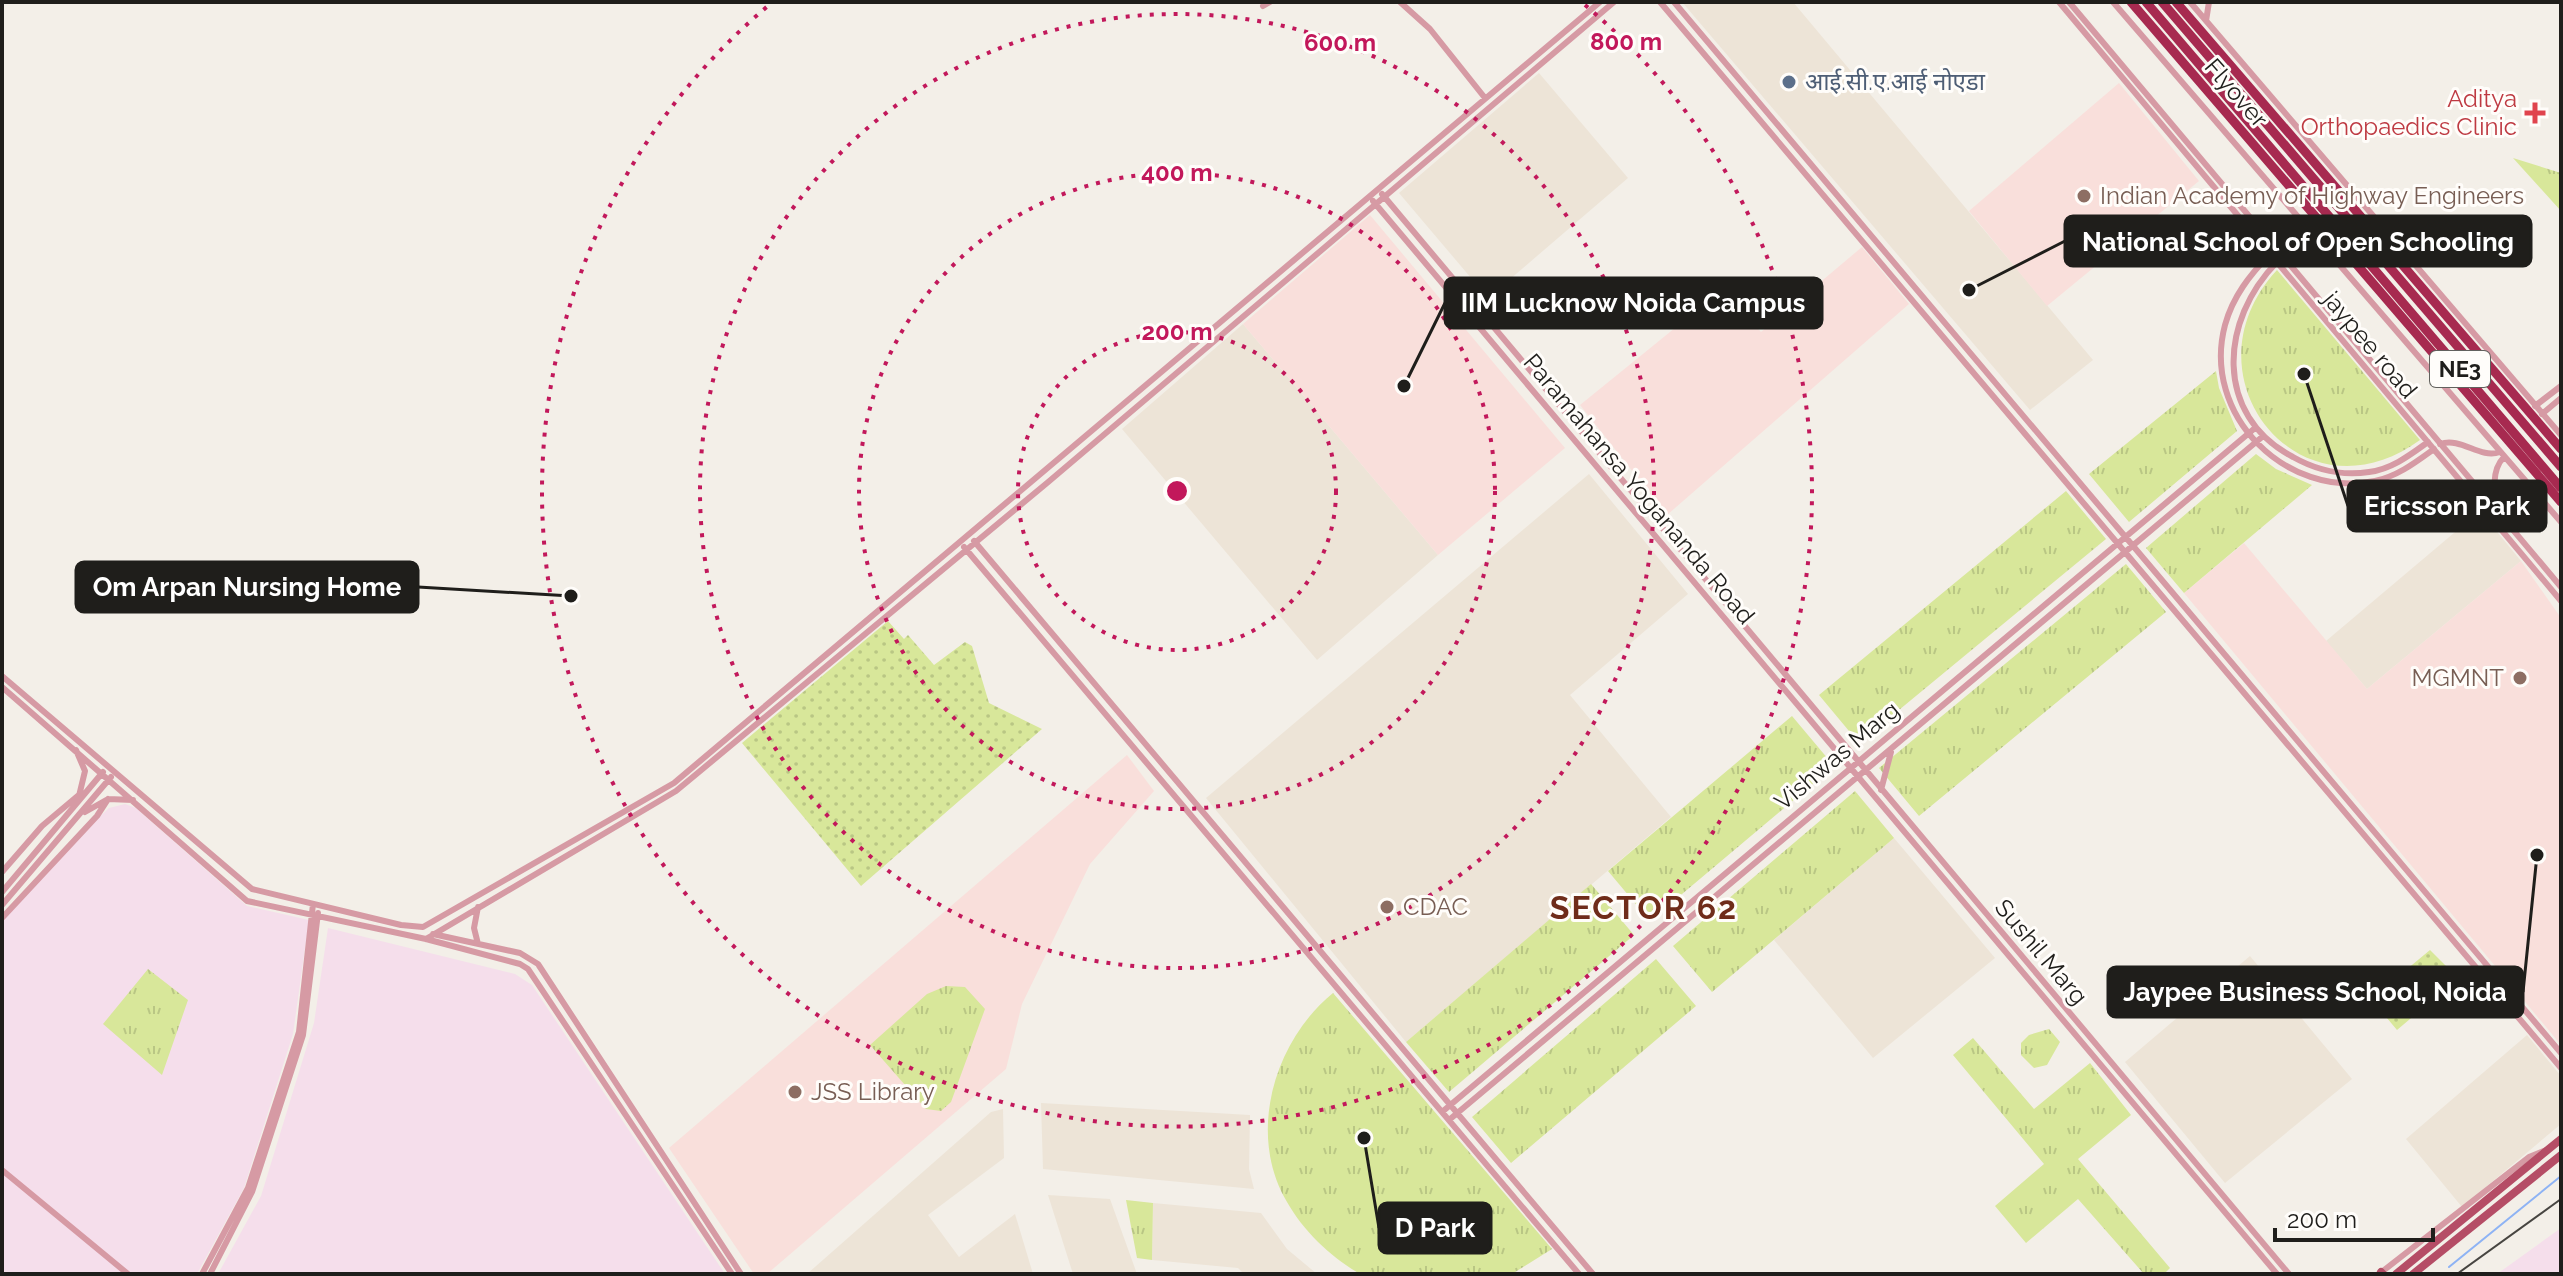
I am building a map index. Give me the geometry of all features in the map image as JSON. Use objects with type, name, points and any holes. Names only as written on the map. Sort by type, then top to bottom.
[{"type":"highway","name":"Flyover","points":[[2131,2],[2561,505]]},
{"type":"highway","name":"NE3","points":[[2146,2],[2561,488]]},
{"type":"highway","name":"NE3","points":[[2162,2],[2561,467]]},
{"type":"highway","points":[[2176,2],[2561,449]]},
{"type":"main road","points":[[2396,1274],[2492,1202],[2561,1139]]},
{"type":"main road","points":[[2492,1202],[2561,1155]]},
{"type":"main road","points":[[2413,1274],[2476,1215]]},
{"type":"street","points":[[1400,2],[1430,29],[1485,98]]},
{"type":"street","points":[[2,676],[106,770],[252,889],[423,927],[591,834],[674,783],[1600,2]]},
{"type":"street","points":[[426,939],[480,904],[676,791],[975,543],[1614,2]]},
{"type":"street","points":[[1660,2],[2561,1068]]},
{"type":"street","points":[[1674,2],[2561,1053]]},
{"type":"street","name":"jaypee road","points":[[2059,2],[2181,142],[2270,254],[2359,353],[2428,442],[2437,446],[2561,601]]},
{"type":"street","points":[[2069,2],[2181,142],[2437,446],[2561,587]]},
{"type":"street","points":[[2113,2],[2561,522]]},
{"type":"street","points":[[2206,21],[2209,2]]},
{"type":"street","points":[[2192,5],[2561,435]]},
{"type":"street","name":"Paramahansa Yogananda Road","points":[[1377,188],[1858,762]]},
{"type":"street","name":"Paramahansa Yogananda Road","points":[[1368,195],[1851,768]]},
{"type":"street","points":[[2332,254],[2375,218]]},
{"type":"street","points":[[2340,263],[2383,226]]},
{"type":"street","points":[[2270,254],[2247,277],[2224,327],[2222,355],[2224,385],[2234,412],[2247,434],[2269,457],[2300,473],[2353,483],[2395,475],[2437,446],[2459,442],[2490,454],[2502,454]]},
{"type":"street","points":[[2277,262],[2248,297],[2238,320],[2233,347],[2238,394],[2262,437],[2306,464],[2351,473],[2388,467],[2428,442]]},
{"type":"street","points":[[1231,312],[1238,320]]},
{"type":"street","points":[[2535,406],[2561,386]]},
{"type":"street","points":[[2542,414],[2561,398]]},
{"type":"street","name":"Vishwas Marg","points":[[1442,1112],[2255,428]]},
{"type":"street","name":"Vishwas Marg","points":[[1449,1120],[2262,437]]},
{"type":"street","points":[[2502,454],[2495,481],[2498,505],[2506,522]]},
{"type":"street","points":[[2554,514],[2561,505]]},
{"type":"street","points":[[969,535],[1593,1274]]},
{"type":"street","points":[[961,542],[1579,1274]]},
{"type":"street","points":[[2,687],[75,749],[106,770]]},
{"type":"street","points":[[1881,790],[1892,748]]},
{"type":"street","points":[[73,810],[85,771],[75,749]]},
{"type":"street","name":"Sushil Marg","points":[[1858,762],[2289,1274]]},
{"type":"street","name":"Sushil Marg","points":[[1851,768],[2277,1274]]},
{"type":"street","points":[[2,892],[106,770]]},
{"type":"street","points":[[112,775],[133,800],[247,901],[426,939],[520,964],[533,974],[732,1274]]},
{"type":"street","points":[[2,905],[112,775]]},
{"type":"street","points":[[2,872],[42,826],[80,794]]},
{"type":"street","points":[[79,816],[108,799],[133,800]]},
{"type":"street","points":[[2,918],[97,816],[108,799]]},
{"type":"street","points":[[478,944],[474,918],[480,904]]},
{"type":"street","points":[[210,1274],[252,1192],[303,1035],[316,905]]},
{"type":"street","points":[[202,1274],[248,1188],[299,1032],[315,916]]},
{"type":"street","points":[[433,934],[520,953],[538,964],[741,1274]]},
{"type":"street","points":[[2381,1273],[2529,1157],[2549,1149]]},
{"type":"street","points":[[2,1170],[128,1274]]},
{"type":"shaded area","points":[[1682,2],[1793,2],[2093,360],[2030,410]]},
{"type":"shaded area","points":[[1539,73],[1628,178],[1488,298],[1399,193]]},
{"type":"shaded area","name":"Indian Academy of Highway Engineers","points":[[2119,83],[2199,181],[2047,306],[1969,211]]},
{"type":"shaded area","points":[[1370,215],[1565,448],[1438,555],[1243,324]]},
{"type":"shaded area","points":[[1862,247],[1909,304],[1667,515],[1580,405],[1723,289],[1761,332]]},
{"type":"shaded area","points":[[1243,324],[1438,555],[1317,660],[1122,429]]},
{"type":"shaded area","points":[[1589,474],[1688,594],[1570,695],[1671,817],[1406,1042],[1206,798]]},
{"type":"shaded area","points":[[2480,511],[2521,561],[2367,689],[2326,641]]},
{"type":"shaded area","points":[[2244,543],[2367,689],[2521,561],[2561,618],[2561,1045],[2184,593]]},
{"type":"shaded area","points":[[1127,755],[1154,791],[1090,864],[1022,1004],[1006,1069],[767,1274],[754,1274],[669,1148]]},
{"type":"shaded area","points":[[125,804],[136,808],[247,906],[309,920],[293,1034],[244,1188],[197,1274],[2,1274],[2,919],[40,874],[109,808]]},
{"type":"shaded area","points":[[1894,838],[1995,958],[1873,1058],[1774,940]]},
{"type":"shaded area","points":[[328,928],[515,974],[532,985],[725,1274],[218,1274],[261,1196],[314,1023]]},
{"type":"shaded area","points":[[2250,956],[2352,1079],[2225,1183],[2125,1062]]},
{"type":"shaded area","points":[[2527,1035],[2561,1076],[2561,1124],[2462,1207],[2406,1139]]},
{"type":"shaded area","points":[[1041,1103],[1250,1115],[1249,1169],[1254,1189],[1043,1169]]},
{"type":"shaded area","points":[[1003,1109],[1004,1158],[928,1215],[959,1257],[1015,1214],[1033,1274],[807,1274],[991,1112]]},
{"type":"shaded area","points":[[1048,1195],[1110,1199],[1137,1274],[1073,1274]]},
{"type":"shaded area","points":[[1153,1203],[1261,1213],[1287,1249],[1317,1274],[1244,1274],[1238,1268],[1152,1260]]},
{"type":"shaded area","points":[[2561,1228],[2561,1274],[2497,1274]]},
{"type":"green space","points":[[2513,158],[2561,173],[2561,211]]},
{"type":"green space","points":[[2277,270],[2420,440],[2376,462],[2334,465],[2297,452],[2267,427],[2248,393],[2241,354],[2250,311]]},
{"type":"green space","points":[[2216,371],[2219,388],[2237,431],[2129,522],[2089,474]]},
{"type":"green space","points":[[2256,454],[2276,469],[2312,485],[2184,593],[2146,548]]},
{"type":"green space","points":[[2066,491],[2106,539],[1859,743],[1819,695]]},
{"type":"green space","points":[[2126,564],[2166,612],[1919,816],[1879,768]]},
{"type":"green space","points":[[888,621],[904,639],[908,635],[934,665],[965,642],[972,646],[989,703],[1042,729],[861,886],[742,743]]},
{"type":"green space","points":[[1792,716],[1834,766],[1650,921],[1608,871]]},
{"type":"green space","points":[[1855,791],[1894,838],[1712,992],[1673,946]]},
{"type":"green space","points":[[1591,884],[1634,935],[1449,1092],[1406,1042]]},
{"type":"green space","points":[[2430,950],[2455,975],[2455,981],[2397,1030],[2371,999]]},
{"type":"green space","points":[[1656,959],[1696,1006],[1511,1163],[1472,1117]]},
{"type":"green space","points":[[148,969],[188,1000],[162,1075],[103,1024]]},
{"type":"green space","points":[[946,986],[965,987],[985,1009],[951,1102],[941,1111],[926,1109],[870,1045],[927,994]]},
{"type":"green space","points":[[1333,993],[1552,1249],[1512,1274],[1360,1274],[1329,1252],[1310,1233],[1287,1202],[1275,1175],[1269,1147],[1268,1118],[1282,1062],[1313,1013]]},
{"type":"green space","points":[[2049,1029],[2060,1042],[2047,1065],[2034,1068],[2021,1055],[2021,1043],[2029,1035]]},
{"type":"green space","points":[[1973,1038],[2034,1109],[2090,1063],[2131,1115],[2078,1159],[2170,1268],[2164,1274],[2144,1274],[2078,1199],[2026,1243],[1995,1206],[2044,1164],[1953,1055]]},
{"type":"green space","points":[[1126,1200],[1153,1203],[1152,1260],[1137,1258]]},
{"type":"waterway","points":[[2449,1267],[2561,1176]]},
{"type":"railway","points":[[2457,1274],[2561,1199]]},
{"type":"place","name":"आई.सी.ए.आई नोएडा","points":[[1789,82]]},
{"type":"place","name":"Aditya Orthopaedics Clinic","points":[[2535,113]]},
{"type":"place","name":"Indian Academy of Highway Engineers","points":[[2084,196]]},
{"type":"place","name":"National School of Open Schooling","points":[[1969,290]]},
{"type":"place","name":"Ericsson Park","points":[[2304,374]]},
{"type":"place","name":"IIM Lucknow Noida Campus","points":[[1404,386]]},
{"type":"place","name":"Om Arpan Nursing Home","points":[[571,596]]},
{"type":"place","name":"MGMNT","points":[[2520,678]]},
{"type":"place","name":"Jaypee Business School, Noida","points":[[2537,855]]},
{"type":"place","name":"CDAC","points":[[1387,907]]},
{"type":"place","name":"JSS Library","points":[[795,1092]]},
{"type":"place","name":"D Park","points":[[1364,1138]]},
{"type":"district","name":"SECTOR 62","points":[[1644,908]]}]
